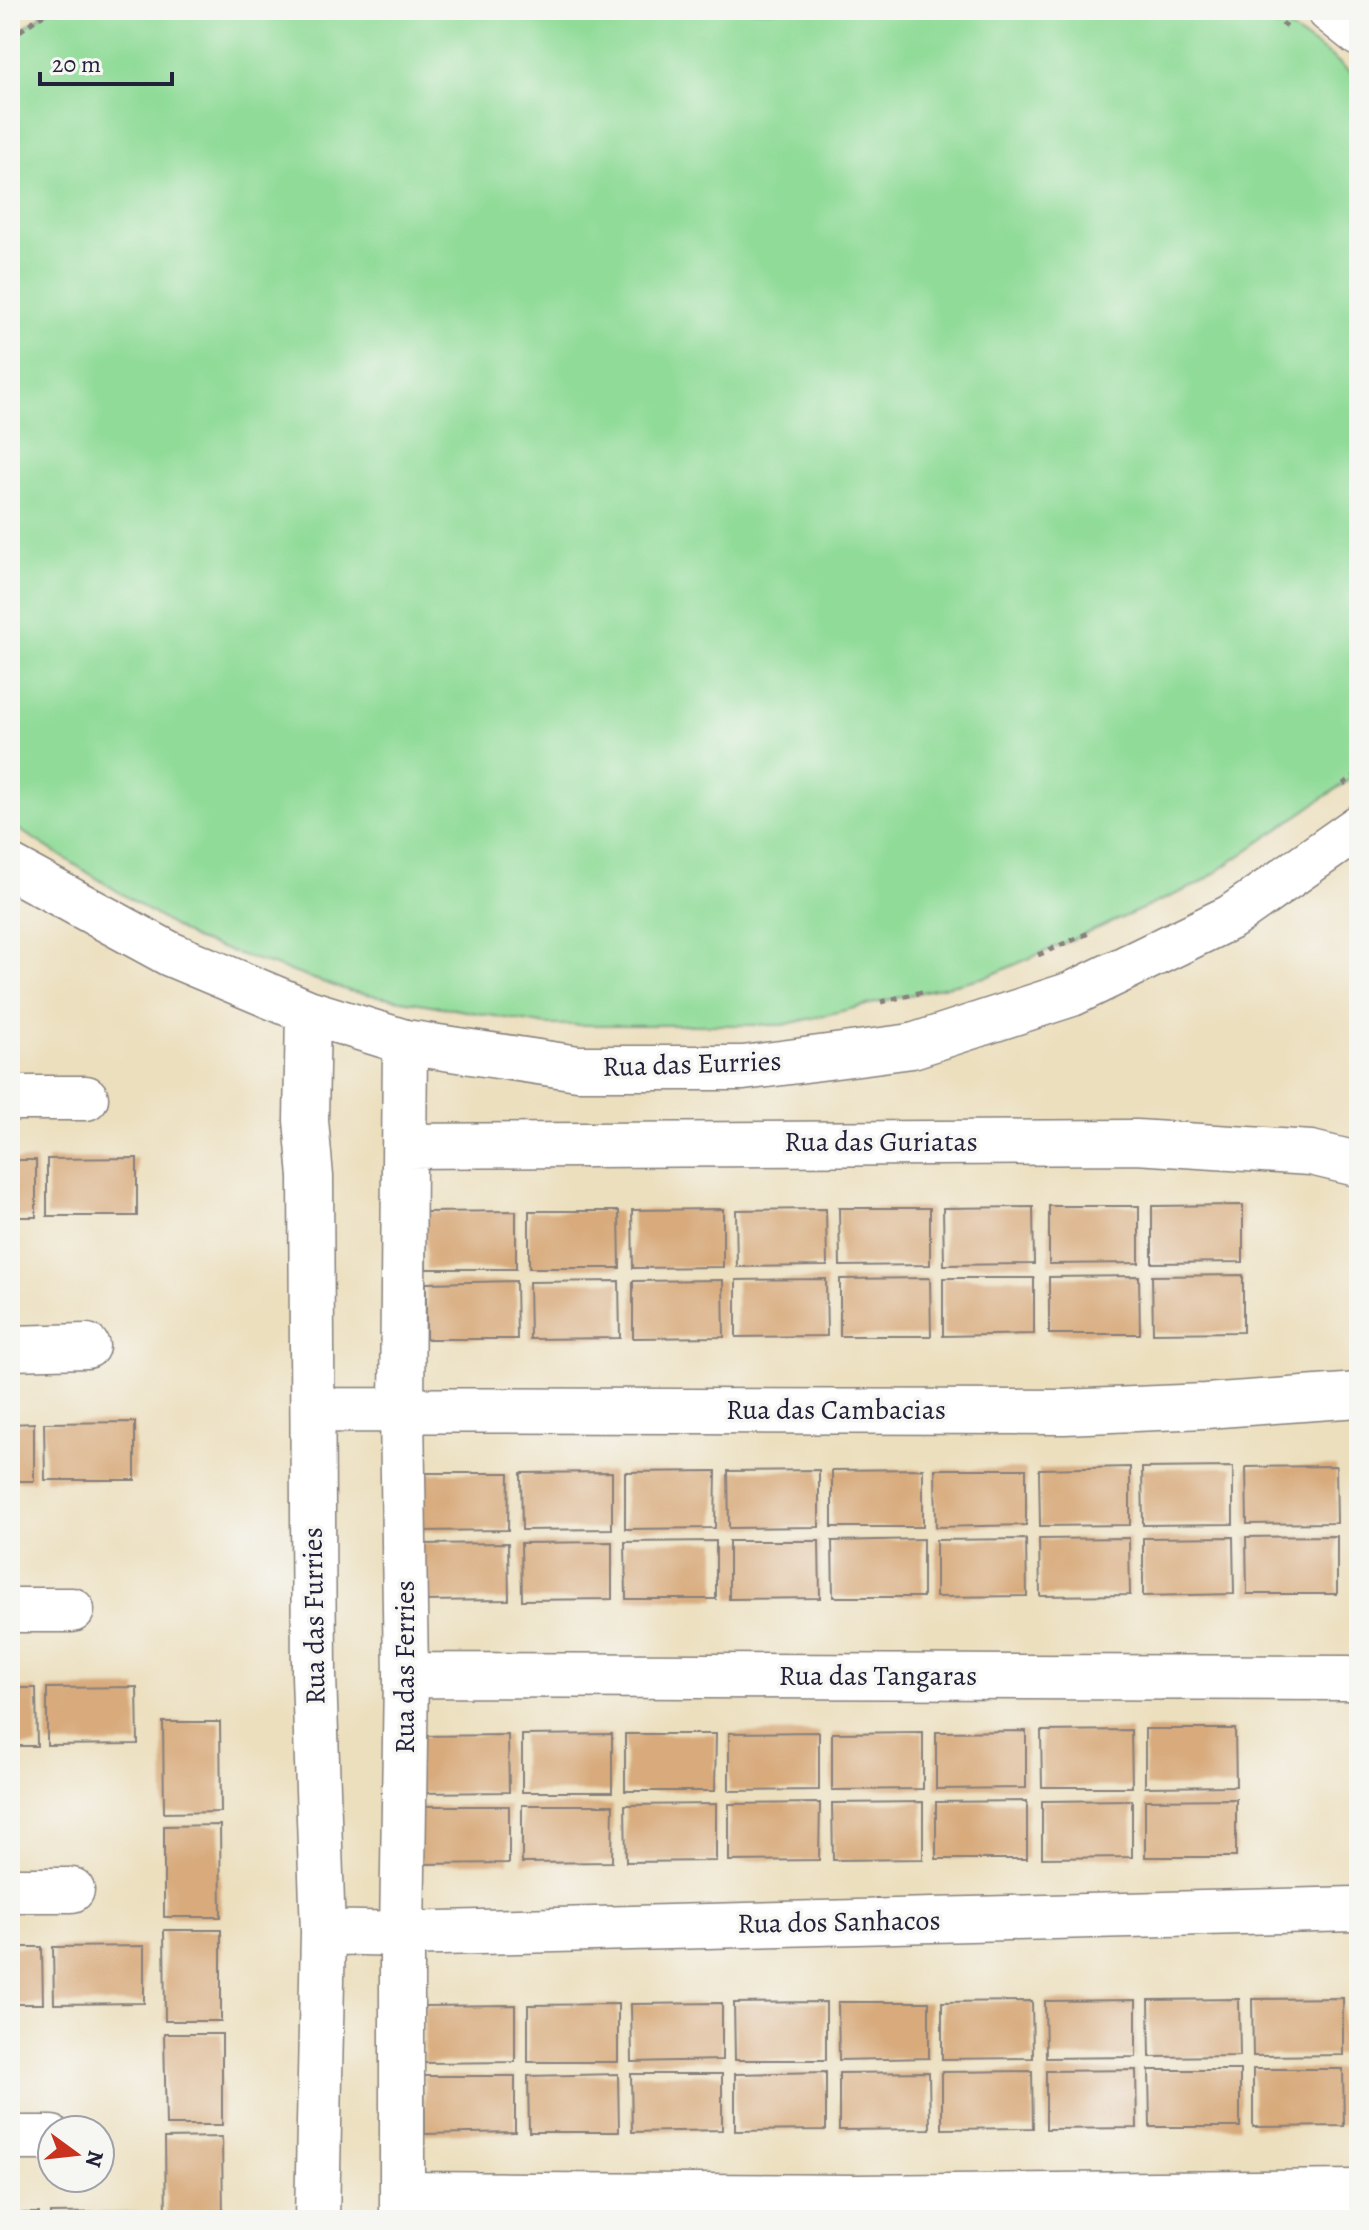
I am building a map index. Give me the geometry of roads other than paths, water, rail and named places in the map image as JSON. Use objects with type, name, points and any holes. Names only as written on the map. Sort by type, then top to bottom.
[{"type":"street","points":[[1329,10],[1359,34]]},
{"type":"street","name":"Rua das Eurries","points":[[10,867],[170,954],[308,1012],[405,1042],[578,1068],[743,1068],[912,1046],[1072,994],[1231,917],[1359,827]]},
{"type":"street","name":"Rua das Furries","points":[[308,1012],[306,1120],[311,1177],[314,1676],[323,1932],[317,2220]]},
{"type":"street","name":"Rua das Ferries","points":[[402,2207],[406,1675],[402,1411],[405,1042]]},
{"type":"street","points":[[10,1098],[86,1098]]},
{"type":"street","name":"Rua das Guriatas","points":[[404,1130],[1136,1142],[1311,1153],[1357,1164]]},
{"type":"street","points":[[10,1348],[87,1346]]},
{"type":"street","name":"Rua das Cambacias","points":[[313,1410],[1064,1412],[1359,1395]]},
{"type":"street","points":[[10,1610],[72,1610]]},
{"type":"street","name":"Rua das Tangaras","points":[[406,1675],[1349,1678]]},
{"type":"street","points":[[10,1890],[72,1890]]},
{"type":"street","name":"Rua dos Sanhacos","points":[[323,1932],[402,1934],[1355,1909]]},
{"type":"street","points":[[10,2138],[36,2138]]},
{"type":"street","points":[[402,2207],[855,2197],[1359,2192]]}]
